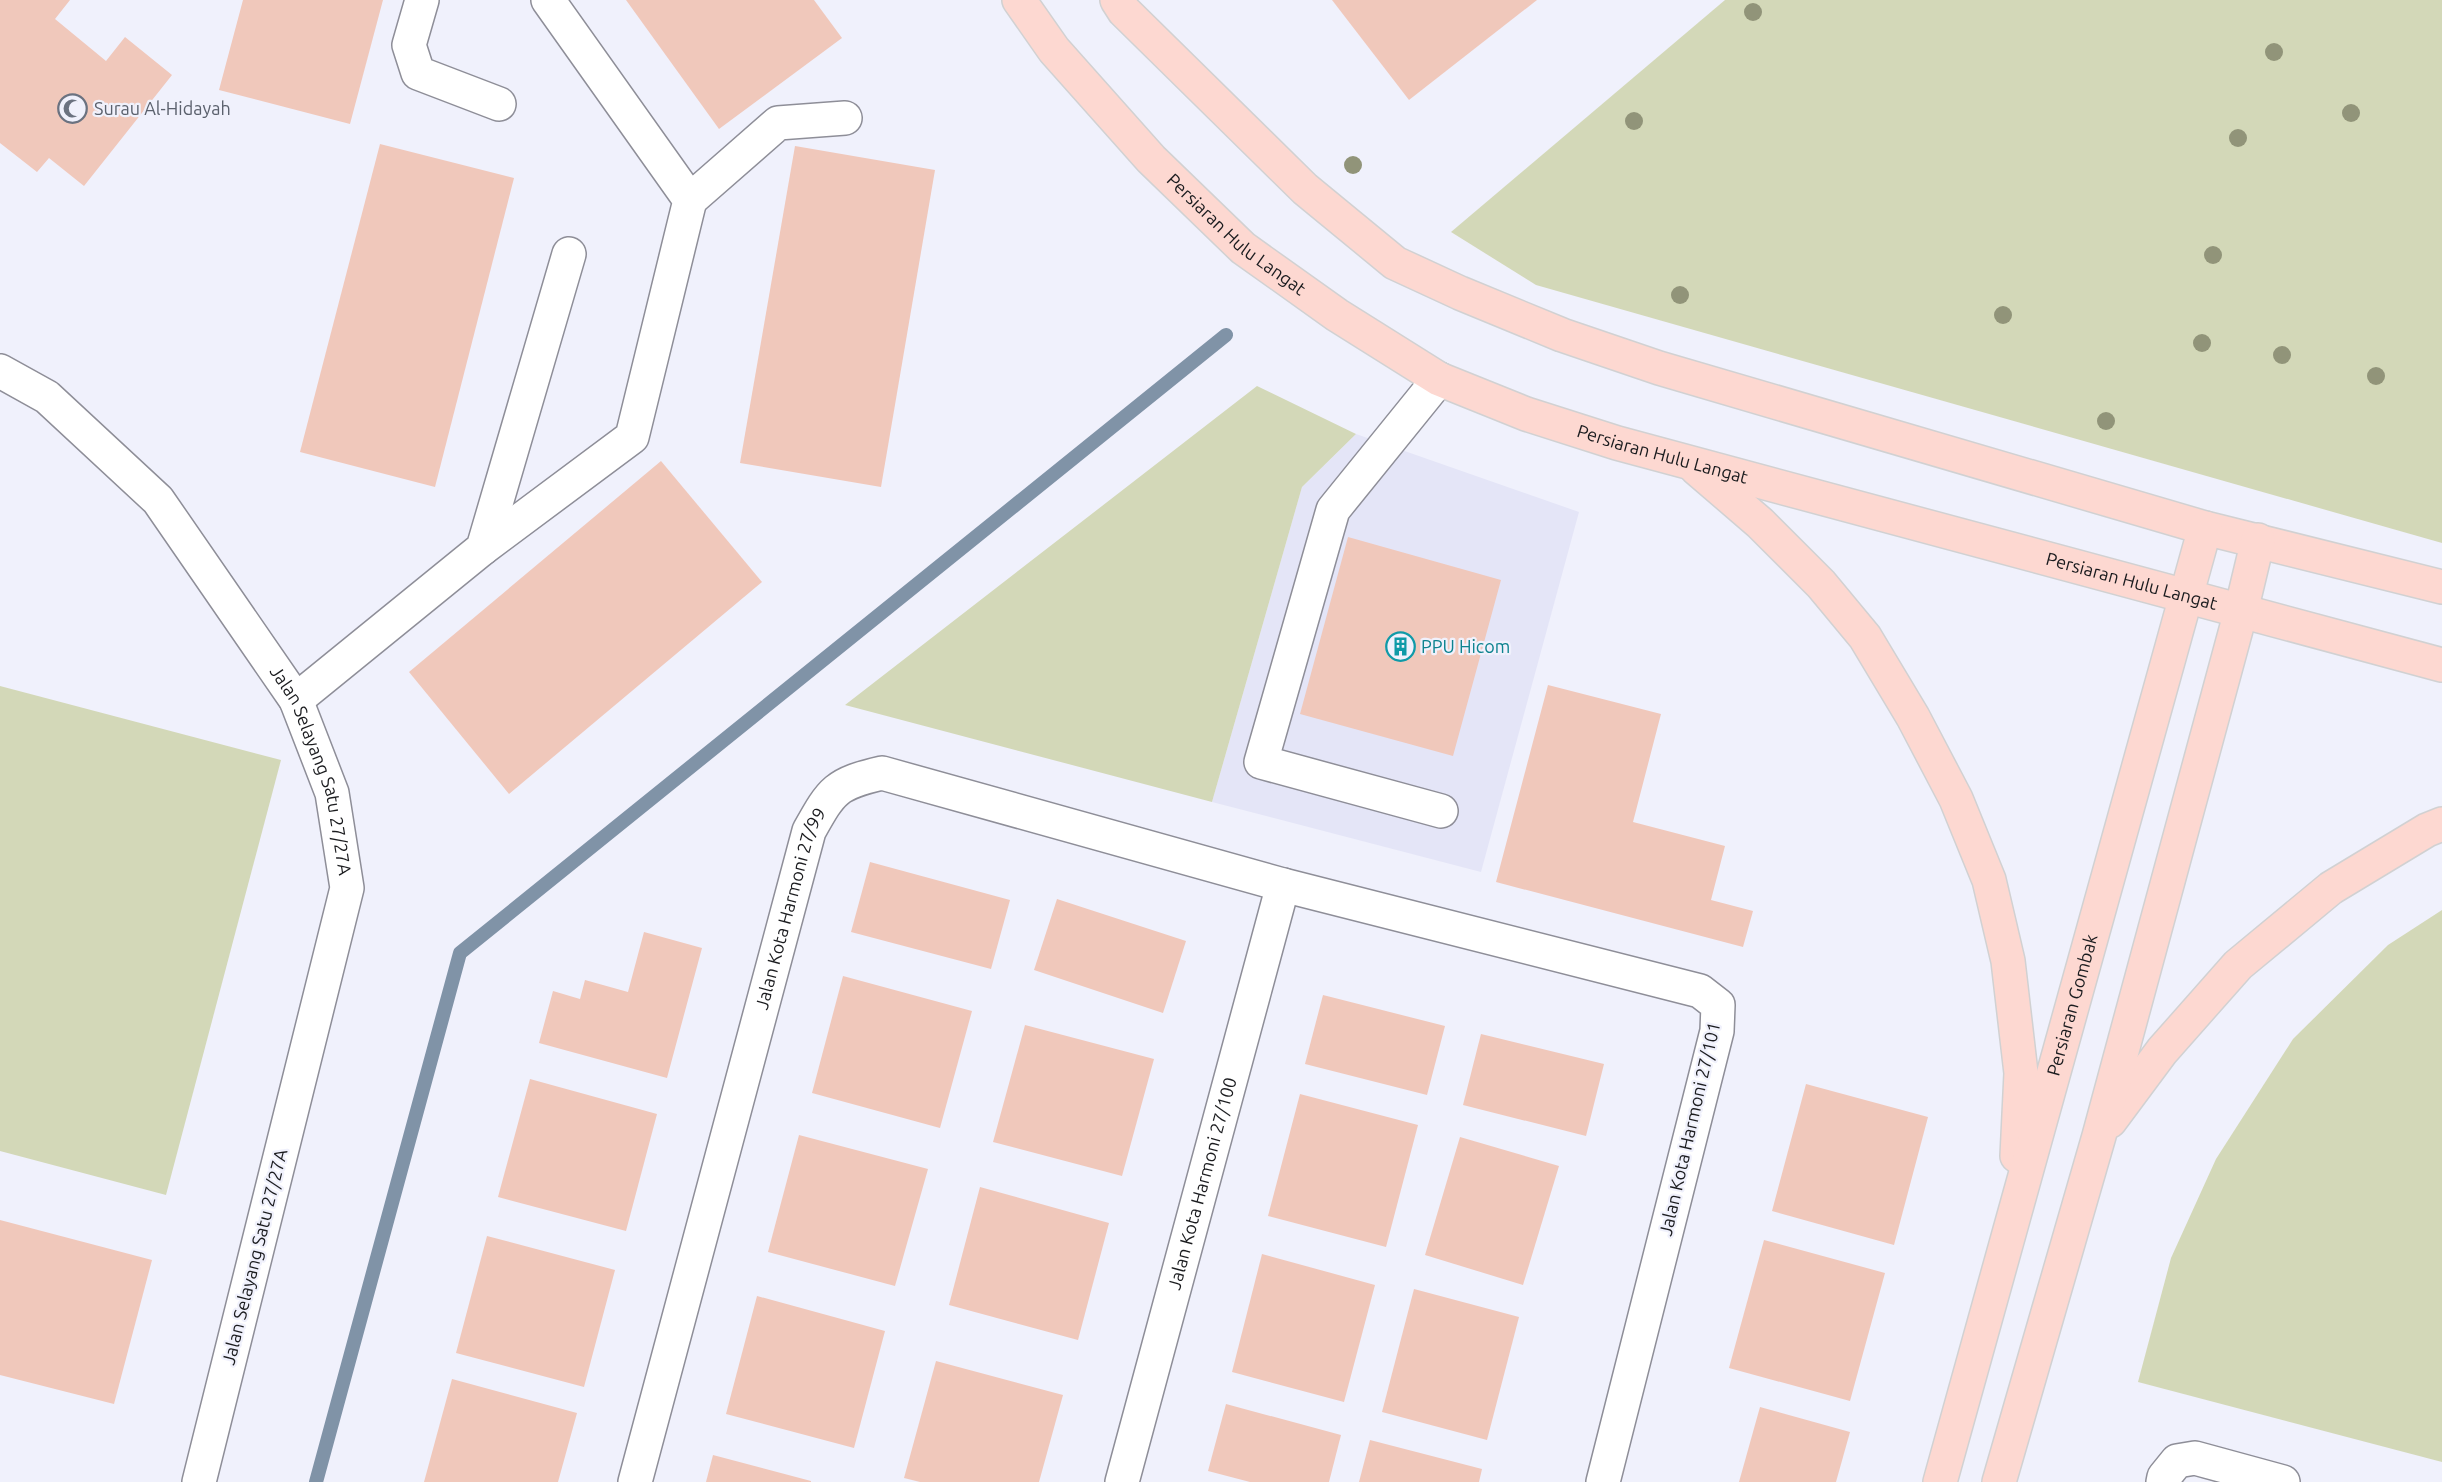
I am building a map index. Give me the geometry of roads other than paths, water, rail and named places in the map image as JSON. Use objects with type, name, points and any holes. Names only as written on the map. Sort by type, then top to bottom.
[{"type":"main road","name":"Persiaran Hulu Langat","points":[[1019,0],[1054,50],[1151,159],[1243,248],[1337,315],[1439,379],[1526,414],[1617,444],[2442,666]]},
{"type":"main road","points":[[1117,0],[1124,11],[1305,189],[1395,263],[1460,293],[1562,335],[1659,368],[2205,528],[2442,587]]},
{"type":"main road","points":[[1691,463],[1760,523],[1821,584],[1866,637],[1913,717],[1956,798],[1989,880],[2008,961],[2021,1073],[2014,1212]]},
{"type":"main road","name":"Persiaran Gombak","points":[[1940,1482],[2205,528]]},
{"type":"main road","points":[[1999,1482],[2099,1136],[2241,611],[2258,540]]},
{"type":"main road","points":[[2099,1136],[2162,1051],[2238,965],[2331,888],[2427,830],[2442,824]]},
{"type":"street","points":[[422,0],[409,45],[418,73],[499,104]]},
{"type":"street","points":[[548,0],[690,200]]},
{"type":"street","points":[[296,700],[483,548],[632,437],[690,200],[778,123],[845,118]]},
{"type":"street","points":[[483,548],[569,254]]},
{"type":"street","name":"Jalan Selayang Satu 27/27A","points":[[0,371],[47,397],[159,500],[296,700],[332,793],[347,888],[199,1482]]},
{"type":"street","points":[[1439,379],[1333,510],[1261,762],[1441,811]]},
{"type":"street","name":"Jalan Kota Harmoni 27/99","points":[[635,1482],[809,831],[829,795],[853,779],[882,773],[1283,885]]},
{"type":"street","name":"Jalan Kota Harmoni 27/100","points":[[1122,1482],[1283,885]]},
{"type":"street","name":"Jalan Kota Harmoni 27/101","points":[[1283,885],[1700,991],[1718,1005],[1717,1032],[1603,1482]]},
{"type":"street","points":[[2163,1482],[2164,1477],[2177,1461],[2195,1458],[2283,1482]]},
{"type":"waterway","points":[[316,1482],[460,953],[1226,335]]},
{"type":"place","name":"Surau Al-Hidayah","points":[[73,109]]},
{"type":"place","name":"PPU Hicom","points":[[1400,647]]}]
